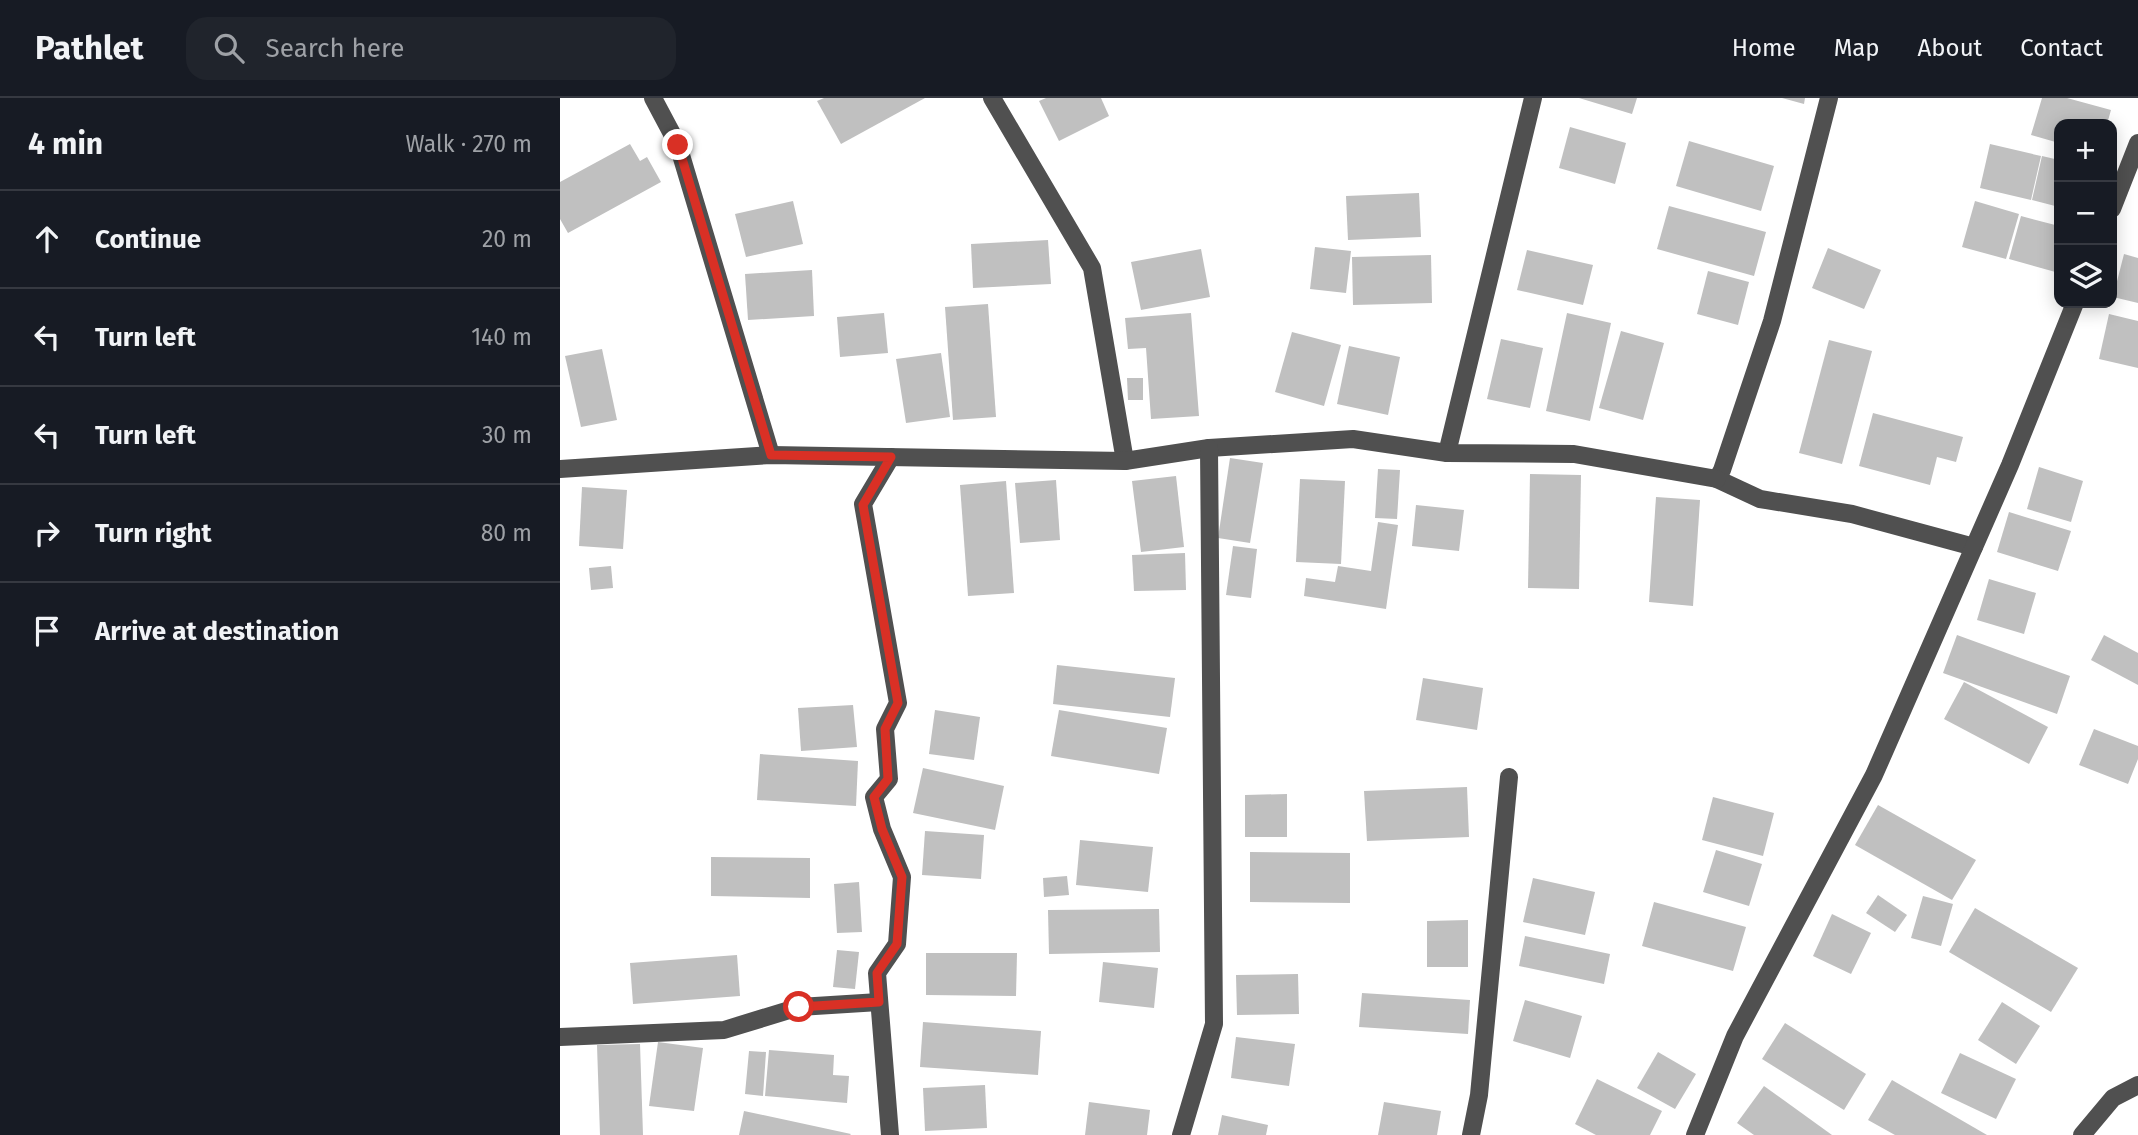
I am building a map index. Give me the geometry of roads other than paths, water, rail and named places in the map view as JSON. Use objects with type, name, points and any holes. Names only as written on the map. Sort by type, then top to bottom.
[{"type":"street","points":[[653,98],[678,145],[771,455]]},
{"type":"street","points":[[992,98],[1092,268],[1125,461]]},
{"type":"street","points":[[1447,453],[1534,98]]},
{"type":"street","points":[[1717,480],[1723,470],[1772,321],[1829,98]]},
{"type":"street","points":[[2117,196],[2138,143]]},
{"type":"street","points":[[1695,1135],[1735,1036],[1874,775],[2010,465],[2073,308]]},
{"type":"street","points":[[560,469],[771,455],[1125,461],[1209,448],[1353,439],[1447,453],[1574,454],[1717,480],[1760,499],[1852,514],[1974,547]]},
{"type":"street","points":[[1181,1135],[1214,1024],[1209,448]]},
{"type":"street","points":[[890,1135],[877,973],[897,944],[902,877],[882,829],[874,797],[888,779],[885,729],[898,703],[863,505],[891,457]]},
{"type":"street","points":[[1471,1135],[1479,1095],[1509,777]]},
{"type":"street","points":[[560,1037],[724,1030],[799,1007],[879,1002]]},
{"type":"street","points":[[2081,1135],[2113,1098],[2138,1085]]}]
